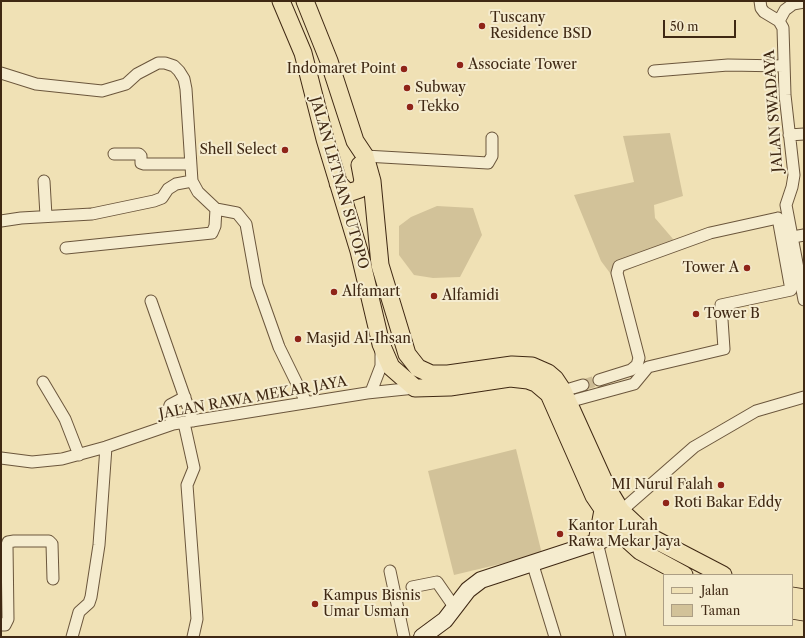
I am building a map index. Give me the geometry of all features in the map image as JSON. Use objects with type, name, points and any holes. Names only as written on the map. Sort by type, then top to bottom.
[{"type":"main road","name":"JALAN LETNAN SUTOPO","points":[[281,1],[303,53],[338,183],[359,251],[381,344],[390,367],[415,388]]},
{"type":"main road","name":"JALAN LETNAN SUTOPO","points":[[305,1],[329,61],[355,141],[364,156],[372,181],[380,265],[407,354],[418,368],[431,374],[448,374],[512,365],[532,366],[548,373],[555,379],[566,396],[606,486],[621,511],[652,538],[722,574]]},
{"type":"main road","points":[[338,183],[348,193],[356,192],[362,185],[355,141]]},
{"type":"main road","points":[[415,388],[444,388],[510,378],[528,380],[536,383],[548,394],[553,402],[571,448],[594,496],[620,533],[640,551],[682,574]]},
{"type":"main road","points":[[597,542],[603,510]]},
{"type":"main road","points":[[793,596],[804,598]]},
{"type":"main road","points":[[793,610],[804,612]]},
{"type":"street","points":[[760,1],[761,8],[764,12],[779,21],[785,10],[793,4],[804,2]]},
{"type":"street","name":"JALAN SWADAYA","points":[[779,21],[783,28],[785,95],[794,175],[786,205],[804,300]]},
{"type":"street","points":[[1,73],[36,84],[102,91],[126,84],[138,74],[158,63],[165,63],[174,66],[184,79],[186,89],[192,181],[198,192],[216,209],[237,213],[246,224],[257,285],[279,347],[306,402]]},
{"type":"street","points":[[654,71],[722,66],[784,66]]},
{"type":"street","points":[[790,135],[804,134]]},
{"type":"street","points":[[364,156],[488,162],[492,156],[492,138]]},
{"type":"street","points":[[114,154],[138,154],[141,156],[141,163],[144,164],[190,164]]},
{"type":"street","points":[[44,181],[46,216]]},
{"type":"street","points":[[1,221],[46,216],[92,214],[154,201],[162,198],[168,189],[176,184],[192,181]]},
{"type":"street","points":[[66,248],[212,233],[215,226],[216,209]]},
{"type":"street","points":[[566,396],[634,384],[648,367],[724,349],[721,305],[791,290],[778,218],[710,233],[619,266],[617,273],[639,358],[637,364],[631,370],[599,380]]},
{"type":"street","points":[[793,237],[804,235]]},
{"type":"street","points":[[151,301],[185,396],[189,422],[194,468],[187,485],[197,619],[193,637]]},
{"type":"street","points":[[371,392],[380,366],[381,344]]},
{"type":"street","points":[[43,382],[58,405],[71,432],[79,454]]},
{"type":"street","points":[[566,396],[583,385]]},
{"type":"street","name":"JALAN RAWA MEKAR JAYA","points":[[1,458],[32,462],[47,461],[106,447],[173,424],[371,392],[415,388]]},
{"type":"street","points":[[173,424],[168,412],[170,405],[185,396]]},
{"type":"street","points":[[621,511],[694,447],[756,411],[804,398]]},
{"type":"street","points":[[72,637],[79,612],[90,603],[98,545],[106,447]]},
{"type":"street","points":[[422,637],[434,630],[455,608],[468,590],[481,580],[620,533]]},
{"type":"street","points":[[1,625],[5,625],[8,619],[8,542],[50,541],[52,544],[53,578]]},
{"type":"street","points":[[597,542],[620,637]]},
{"type":"street","points":[[532,562],[555,637]]},
{"type":"street","points":[[390,571],[404,637]]},
{"type":"street","points":[[412,587],[437,582],[455,608]]},
{"type":"green space","points":[[670,133],[683,196],[654,205],[655,218],[679,246],[613,277],[601,261],[574,195],[634,182],[623,136]]},
{"type":"green space","points":[[437,206],[473,208],[482,235],[460,277],[433,278],[414,275],[399,255],[399,226],[411,217]]},
{"type":"green space","points":[[516,449],[542,554],[454,575],[428,471]]},
{"type":"tunnel","points":[[583,385],[599,380]]},
{"type":"place","name":"Tuscany Residence BSD","points":[[482,26]]},
{"type":"place","name":"Associate Tower","points":[[460,65]]},
{"type":"place","name":"Indomaret Point","points":[[404,69]]},
{"type":"place","name":"Subway","points":[[407,88]]},
{"type":"place","name":"Tekko","points":[[410,107]]},
{"type":"place","name":"Shell Select","points":[[285,150]]},
{"type":"place","name":"Tower A","points":[[747,268]]},
{"type":"place","name":"Alfamart","points":[[334,292]]},
{"type":"place","name":"Alfamidi","points":[[434,296]]},
{"type":"place","name":"Tower B","points":[[696,314]]},
{"type":"place","name":"Masjid Al-Ihsan","points":[[298,339]]},
{"type":"place","name":"MI Nurul Falah","points":[[721,485]]},
{"type":"place","name":"Roti Bakar Eddy","points":[[666,503]]},
{"type":"place","name":"Kantor Lurah Rawa Mekar Jaya","points":[[560,534]]},
{"type":"place","name":"Kampus Bisnis Umar Usman","points":[[315,604]]}]
